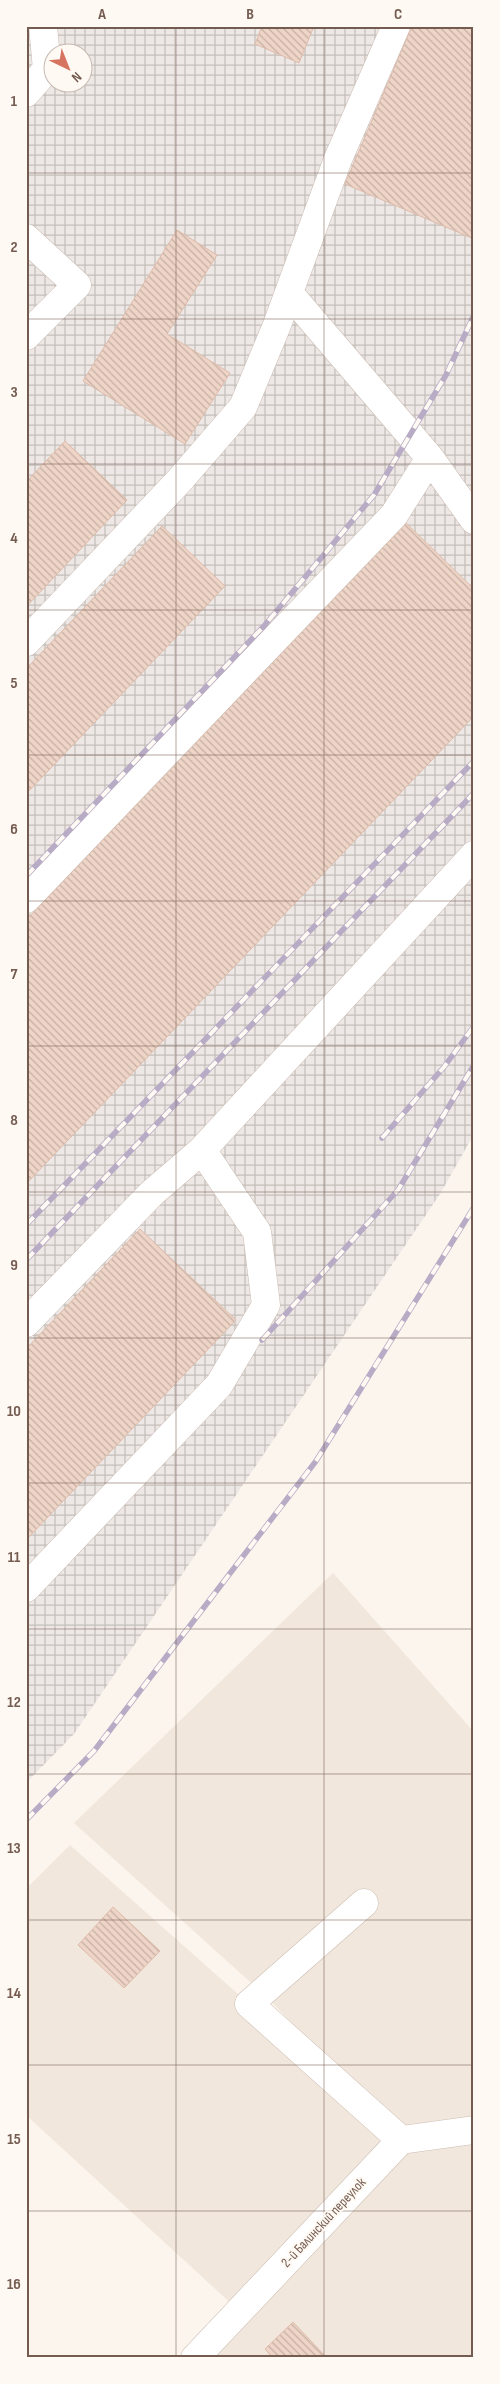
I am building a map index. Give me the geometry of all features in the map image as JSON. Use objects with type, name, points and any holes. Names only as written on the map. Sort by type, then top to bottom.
[{"type":"street","points":[[26,93],[47,69],[43,26]]},
{"type":"street","points":[[26,642],[179,481],[243,407],[289,293],[338,159],[396,26]]},
{"type":"street","points":[[26,238],[77,285],[26,336]]},
{"type":"street","points":[[289,293],[430,458],[474,520]]},
{"type":"street","points":[[26,899],[394,515],[430,458]]},
{"type":"street","points":[[26,1323],[152,1192],[202,1150],[474,855]]},
{"type":"street","points":[[26,1588],[219,1385],[266,1305],[257,1232],[202,1150]]},
{"type":"street","points":[[364,1903],[249,2004],[401,2140],[474,2130]]},
{"type":"street","name":"2-й Балинский переулок","points":[[196,2358],[401,2140]]},
{"type":"shaded area","points":[[26,26],[474,26],[474,1134],[440,1194],[74,1734],[26,1783]]},
{"type":"shaded area","points":[[333,1573],[474,1732],[474,2124],[401,2140],[236,2308],[26,2115],[26,1889],[70,1845],[396,2134],[268,1998],[74,1823]]},
{"type":"shaded area","points":[[474,2137],[474,2358],[207,2358],[404,2145]]},
{"type":"building","points":[[262,26],[314,26],[299,63],[255,44]]},
{"type":"building","points":[[412,26],[474,26],[474,239],[345,184]]},
{"type":"building","points":[[177,230],[217,255],[167,334],[230,373],[185,444],[83,381]]},
{"type":"building","points":[[65,441],[127,500],[26,607],[26,482]]},
{"type":"building","points":[[406,523],[474,589],[474,716],[26,1184],[26,920]]},
{"type":"building","points":[[162,526],[225,586],[26,794],[26,669]]},
{"type":"building","points":[[140,1229],[236,1320],[26,1540],[26,1349]]},
{"type":"building","points":[[113,1907],[160,1951],[124,1988],[78,1945]]},
{"type":"building","points":[[293,2322],[327,2358],[273,2358],[265,2349]]},
{"type":"railway","points":[[26,876],[264,626],[374,495],[446,375],[474,315]]},
{"type":"railway","points":[[26,1225],[474,761]]},
{"type":"railway","points":[[26,1260],[474,793]]},
{"type":"railway","points":[[382,1138],[444,1067],[474,1026]]},
{"type":"railway","points":[[262,1340],[398,1190],[474,1065]]},
{"type":"railway","points":[[26,1820],[94,1751],[316,1461],[474,1207]]}]
